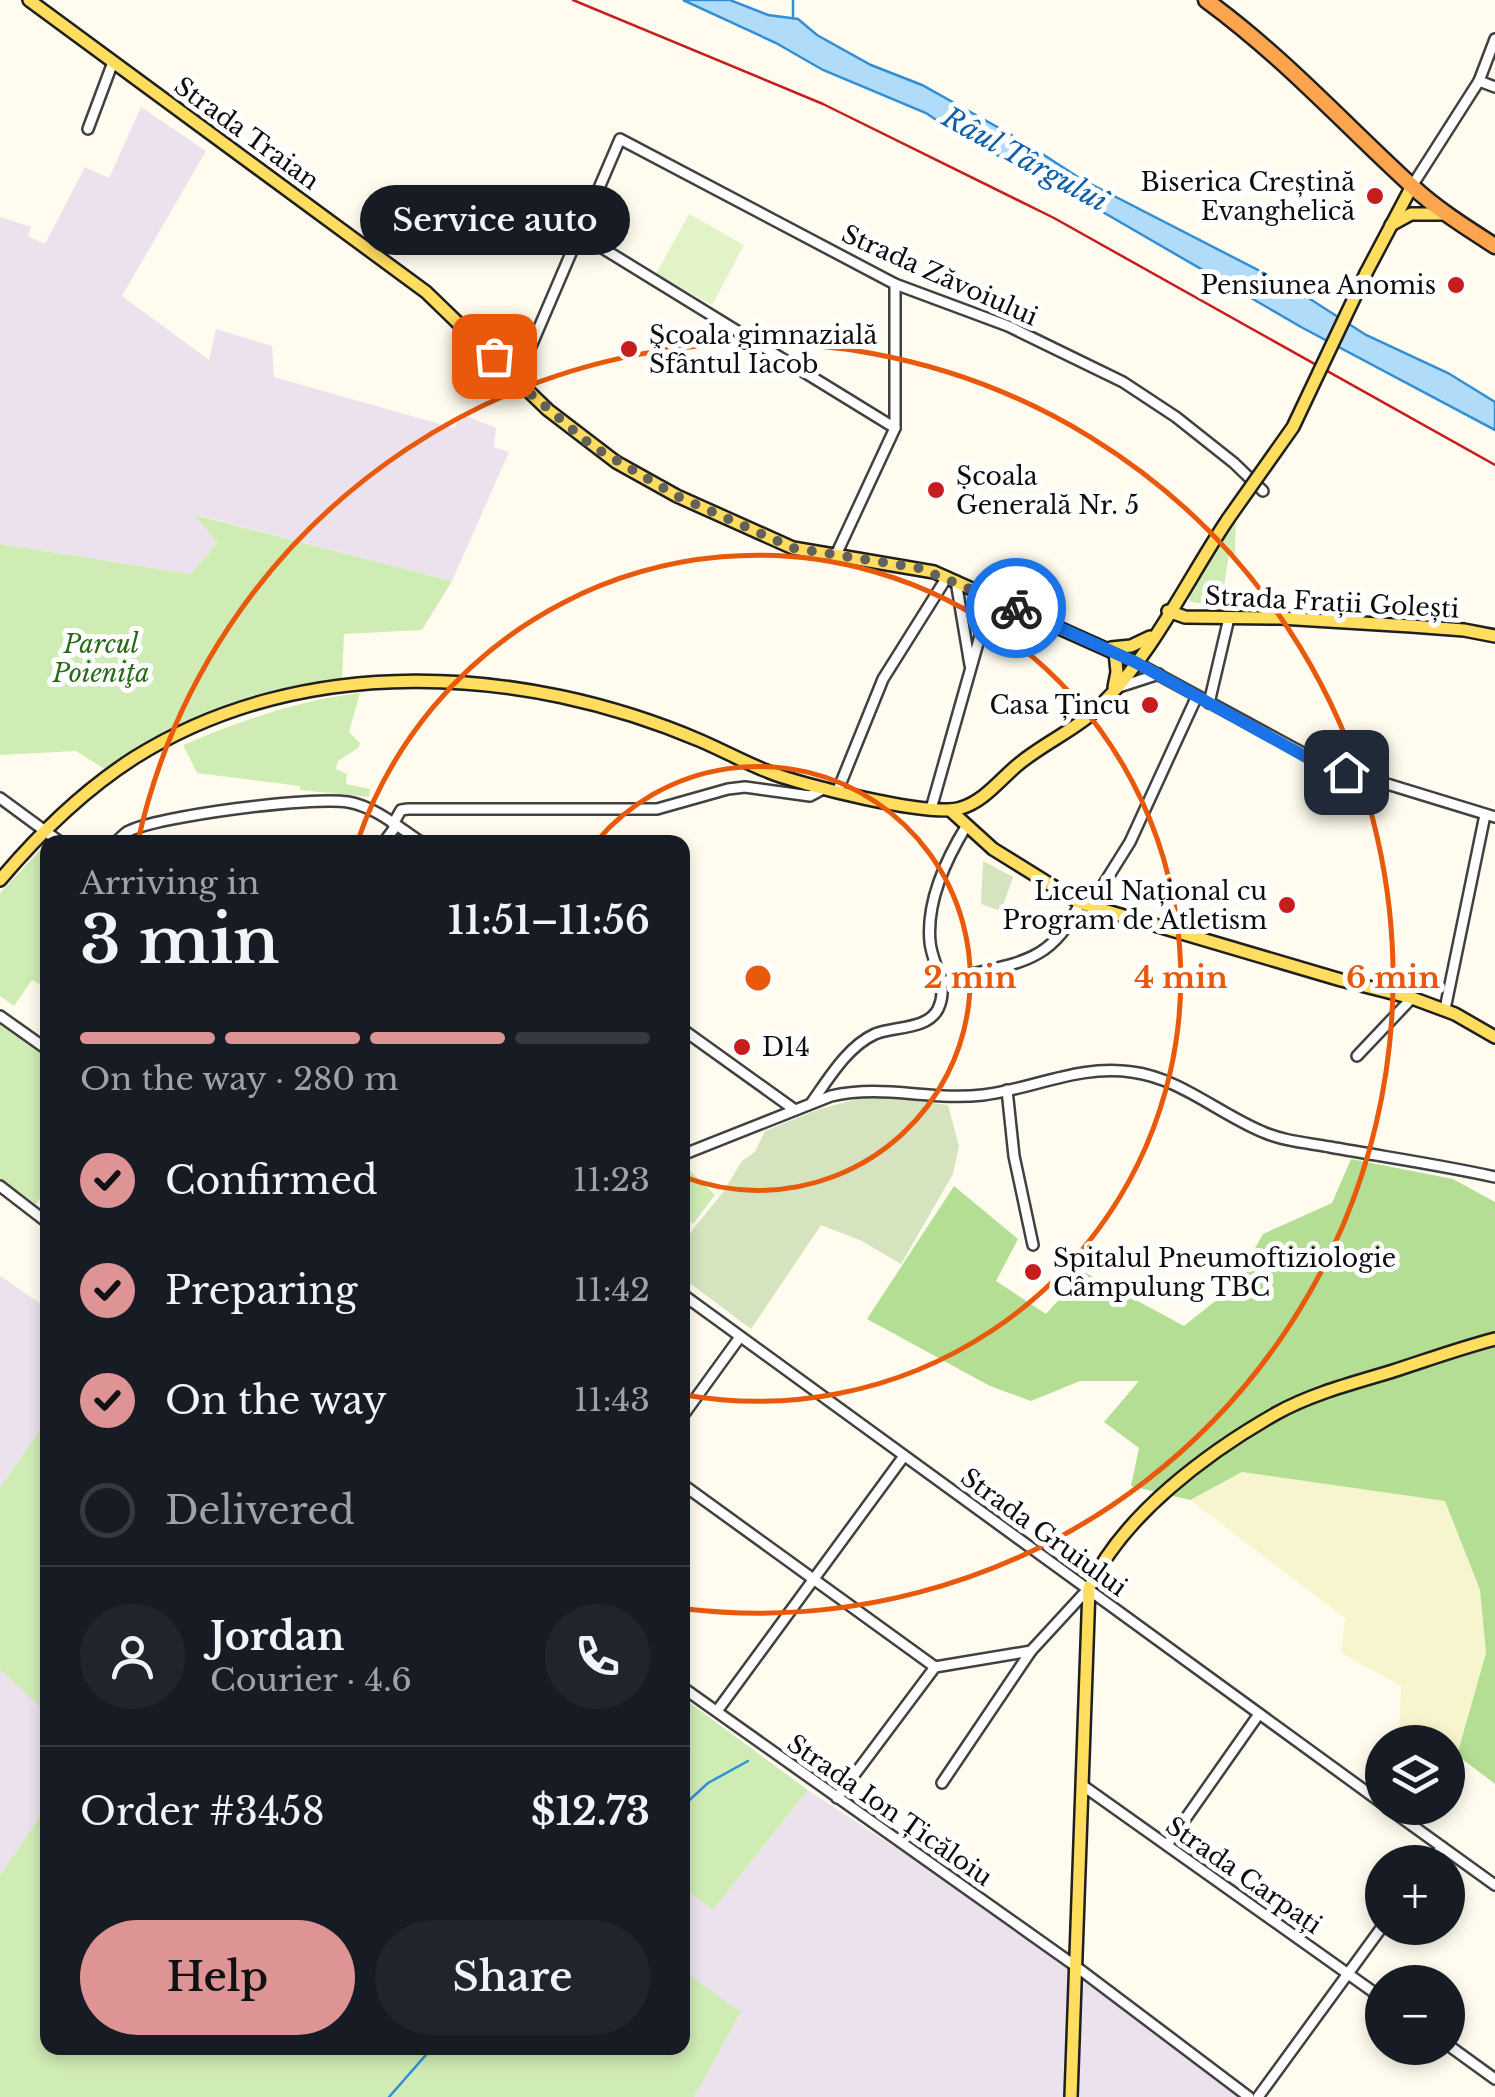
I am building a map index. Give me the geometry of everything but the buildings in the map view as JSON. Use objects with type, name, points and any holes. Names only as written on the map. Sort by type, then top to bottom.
[{"type":"highway","points":[[1206,0],[1285,62],[1412,186],[1495,246]]},
{"type":"main road","name":"Strada Traian","points":[[37,2],[112,62],[426,292],[592,446],[664,489],[793,548],[903,565],[952,579],[1135,662]]},
{"type":"main road","points":[[41,835],[114,772],[192,728],[264,702],[367,682],[505,686],[564,697],[676,731],[772,774],[931,809],[962,808],[984,796],[1032,754],[1090,715],[1135,662],[1293,427],[1412,186]]},
{"type":"main road","points":[[1388,228],[1411,214],[1446,214]]},
{"type":"main road","name":"Strada Frații Golești","points":[[1168,611],[1186,617],[1446,629],[1495,636]]},
{"type":"main road","points":[[1112,691],[1117,672],[1112,650],[1154,635]]},
{"type":"main road","points":[[950,810],[994,849],[1085,904],[1412,998],[1444,1009],[1495,1037]]},
{"type":"main road","points":[[0,880],[40,836]]},
{"type":"main road","points":[[1071,2097],[1089,1588],[1113,1548],[1160,1497],[1279,1412],[1337,1388],[1495,1338]]},
{"type":"street","points":[[1412,186],[1479,81],[1495,39]]},
{"type":"street","points":[[88,129],[112,62]]},
{"type":"street","points":[[1479,81],[1495,86]]},
{"type":"street","name":"Strada Zăvoiului","points":[[581,235],[620,140],[896,284],[1008,326],[1107,373],[1176,417],[1263,491]]},
{"type":"street","points":[[518,380],[581,235],[894,428]]},
{"type":"street","points":[[836,557],[894,428],[896,284]]},
{"type":"street","points":[[952,579],[971,668]]},
{"type":"street","points":[[389,835],[401,810],[408,809],[657,809],[728,789],[810,796],[831,789],[883,679],[952,579]]},
{"type":"street","points":[[931,809],[992,597]]},
{"type":"street","points":[[1209,703],[1229,618]]},
{"type":"street","points":[[1135,662],[1325,765],[1490,816],[1444,1009]]},
{"type":"street","points":[[1112,691],[1159,674]]},
{"type":"street","points":[[942,982],[1032,959],[1067,930],[1130,842],[1198,696]]},
{"type":"street","points":[[0,798],[49,835]]},
{"type":"street","points":[[124,835],[152,824],[307,800],[367,807],[410,835]]},
{"type":"street","points":[[810,1104],[844,1060],[874,1034],[927,1021],[938,1010],[942,982],[930,944],[930,916],[939,880],[967,825]]},
{"type":"street","points":[[1358,1056],[1412,998]]},
{"type":"street","points":[[0,1016],[40,1044]]},
{"type":"street","points":[[690,1035],[795,1110]]},
{"type":"street","points":[[690,1152],[831,1096],[868,1089],[956,1097],[1008,1090],[1079,1072],[1132,1072],[1170,1082],[1266,1134],[1495,1177]]},
{"type":"street","points":[[1008,1090],[1014,1156],[1033,1245]]},
{"type":"street","points":[[0,1186],[40,1217]]},
{"type":"street","name":"Strada Gruiului","points":[[690,1300],[1365,1791]]},
{"type":"street","points":[[690,1406],[740,1338]]},
{"type":"street","points":[[717,1711],[904,1456]]},
{"type":"street","points":[[690,1490],[935,1667]]},
{"type":"street","points":[[942,1782],[1031,1651],[1089,1588]]},
{"type":"street","points":[[837,1798],[935,1667],[1031,1651]]},
{"type":"street","name":"Strada Ion Țicăloiu","points":[[690,1692],[1074,1965],[1249,2097]]},
{"type":"street","points":[[1167,1845],[1260,1714]]},
{"type":"street","name":"Strada Carpați","points":[[1082,1784],[1365,1986]]},
{"type":"street","name":"Strada Gruiului","points":[[1411,1825],[1439,1845]]},
{"type":"street","name":"Strada Gruiului","points":[[1465,1863],[1495,1885]]},
{"type":"street","points":[[1258,2097],[1369,1945]]},
{"type":"street","points":[[1465,2057],[1495,2079]]},
{"type":"shaded area","points":[[141,107],[206,151],[122,296],[209,360],[216,329],[272,346],[274,377],[454,428],[461,414],[496,428],[494,447],[509,452],[452,581],[197,515],[217,543],[191,574],[0,544],[0,217],[31,227],[28,236],[45,244],[85,167],[109,178]]},
{"type":"shaded area","points":[[0,1276],[40,1304],[40,1430],[0,1487]]},
{"type":"shaded area","points":[[1241,1472],[1445,1501],[1480,1590],[1486,1653],[1465,1727],[1399,1725],[1401,1686],[1341,1653],[1345,1618],[1190,1500]]},
{"type":"shaded area","points":[[0,1670],[40,1705],[40,1816],[0,1875]]},
{"type":"shaded area","points":[[808,1790],[943,1879],[1245,2097],[694,2097],[741,2012],[690,1975],[690,1893],[713,1910]]},
{"type":"green space","points":[[689,214],[744,245],[712,305],[656,274]]},
{"type":"green space","name":"Parcul Poieniţa","points":[[195,515],[452,581],[422,630],[344,634],[342,679],[248,701],[188,722],[159,735],[106,770],[76,751],[0,755],[0,544],[191,574],[217,543]]},
{"type":"green space","points":[[1236,519],[1235,554],[1229,554],[1222,599],[1228,601],[1221,606],[1190,602],[1188,593]]},
{"type":"green space","points":[[360,693],[349,732],[360,743],[338,761],[336,769],[347,774],[346,784],[370,789],[369,797],[197,773],[183,745],[270,713]]},
{"type":"green space","points":[[40,850],[40,984],[32,980],[14,1006],[0,996],[0,893]]},
{"type":"green space","points":[[983,861],[1013,877],[1001,911],[981,904]]},
{"type":"green space","points":[[0,1020],[40,1048],[40,1198],[36,1204],[0,1178]]},
{"type":"green space","points":[[871,1095],[948,1105],[959,1146],[953,1174],[901,1264],[862,1241],[821,1225],[751,1329],[690,1283],[690,1233],[742,1161],[755,1152],[765,1131],[817,1110]]},
{"type":"green space","points":[[1351,1159],[1453,1179],[1495,1202],[1495,1784],[1465,1761],[1465,1727],[1486,1653],[1480,1590],[1445,1501],[1242,1472],[1190,1500],[1131,1486],[1139,1448],[1104,1422],[1139,1381],[1080,1381],[1031,1401],[990,1386],[867,1319],[954,1186],[1018,1239],[996,1281],[1046,1314],[1084,1272],[1184,1326],[1234,1286],[1263,1234],[1332,1203]]},
{"type":"green space","points":[[690,1171],[715,1195],[693,1224],[690,1222]]},
{"type":"green space","points":[[40,1430],[40,1706],[0,1670],[0,1487]]},
{"type":"green space","points":[[690,1703],[808,1790],[713,1910],[690,1893]]},
{"type":"green space","points":[[40,1816],[40,2055],[690,2055],[690,1975],[741,2012],[694,2097],[0,2097],[0,1875]]},
{"type":"water","name":"Râul Târgului","points":[[683,0],[730,0],[768,15],[798,19],[817,35],[871,65],[922,85],[1081,179],[1293,288],[1366,335],[1448,373],[1495,402],[1495,430],[1301,327],[926,113],[823,70],[776,43]]},
{"type":"waterway","points":[[793,0],[793,18]]},
{"type":"waterway","points":[[690,1800],[708,1783],[748,1761]]},
{"type":"waterway","points":[[389,2097],[426,2055]]},
{"type":"railway","points":[[573,0],[823,104],[1054,218],[1495,465]]},
{"type":"way so far","points":[[494,356],[532,395],[592,446],[677,496],[793,548],[919,568],[1016,608]]},
{"type":"place","name":"Biserica Creștină Evanghelică","points":[[1375,196]]},
{"type":"place","name":"Pensiunea Anomis","points":[[1456,285]]},
{"type":"place","name":"Şcoala gimnazială Sfântul Iacob","points":[[629,349]]},
{"type":"place","name":"Service auto","points":[[494,356]]},
{"type":"place","name":"Școala Generală Nr. 5","points":[[936,490]]},
{"type":"place","name":"Casa Țincu","points":[[1150,705]]},
{"type":"place","name":"Liceul Național cu Program de Atletism","points":[[1287,905]]},
{"type":"place","name":"D14","points":[[742,1047]]},
{"type":"place","name":"Spitalul Pneumoftiziologie Câmpulung TBC","points":[[1033,1272]]},
{"type":"route","points":[[1016,608],[1108,648],[1306,757],[1346,772]]}]
